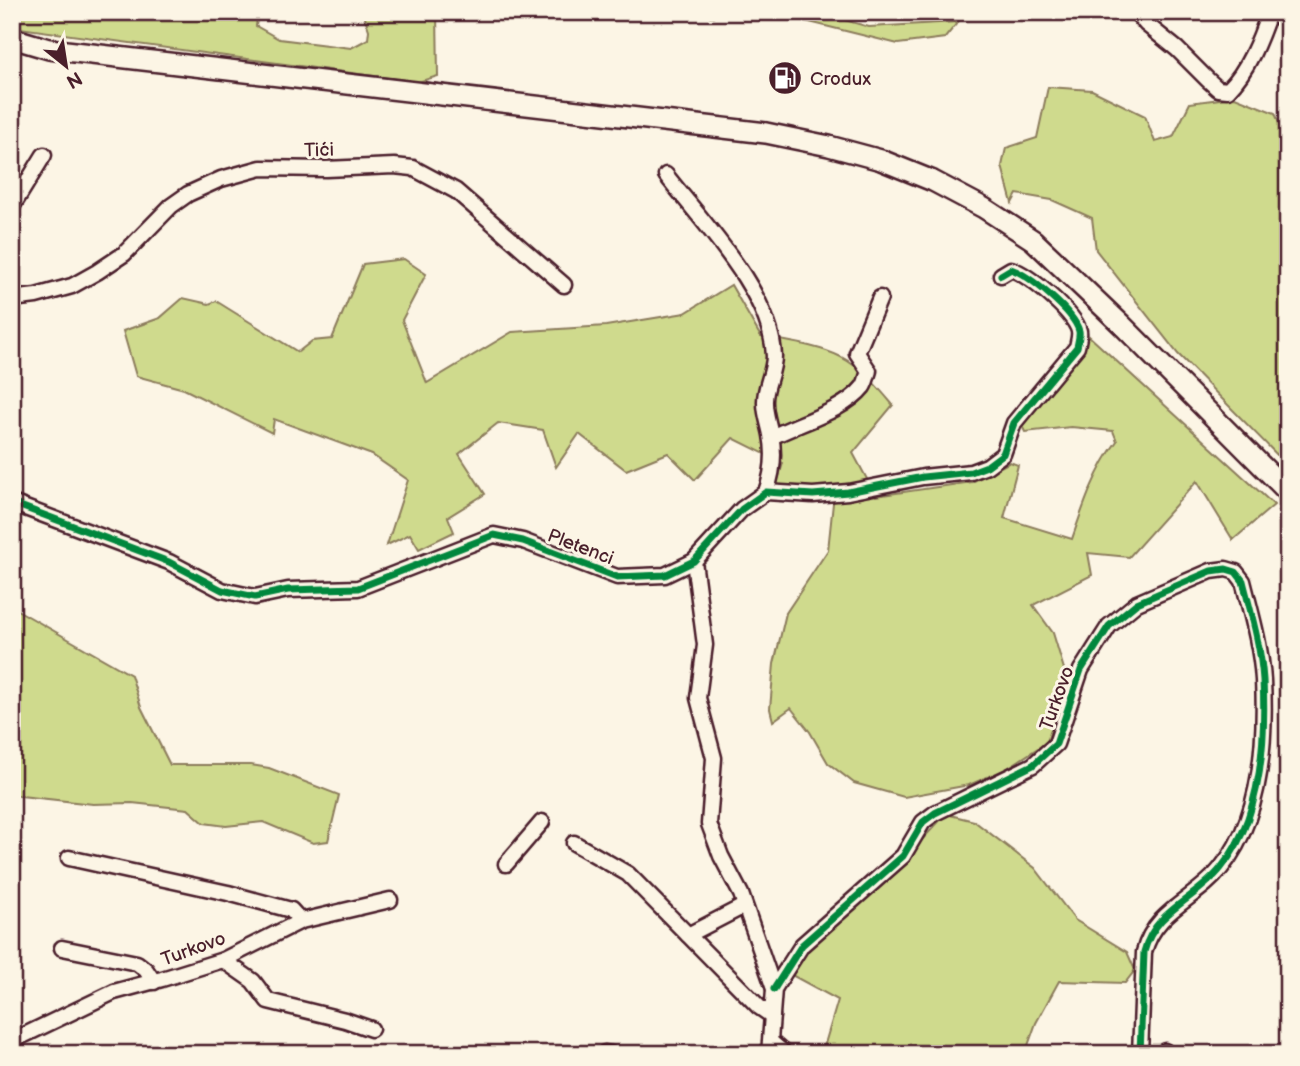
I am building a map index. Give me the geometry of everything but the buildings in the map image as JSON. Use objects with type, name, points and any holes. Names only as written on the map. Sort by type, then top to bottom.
[{"type":"main road","points":[[12,38],[49,49]]},
{"type":"main road","points":[[12,51],[49,49],[766,133],[881,160],[933,181],[984,208],[1033,240],[1121,324],[1288,492]]},
{"type":"street","points":[[1136,12],[1218,89],[1228,90],[1237,82],[1269,13],[1288,20]]},
{"type":"street","points":[[12,207],[44,155]]},
{"type":"street","name":"Tići","points":[[12,299],[36,296],[72,286],[124,254],[171,206],[188,194],[221,179],[261,168],[413,168],[456,191],[564,285]]},
{"type":"street","points":[[666,176],[753,288],[768,321],[774,356],[772,375],[765,392],[765,404],[772,437],[773,471],[766,492],[813,495],[848,492],[923,477],[971,472],[987,466],[1003,454],[1014,423],[1077,347],[1080,333],[1073,318],[1022,272],[1011,268],[1001,275]]},
{"type":"street","points":[[772,437],[798,423],[829,413],[864,386],[869,371],[857,353],[880,298]]},
{"type":"street","name":"Pletenci","points":[[12,503],[169,562],[222,590],[256,597],[288,590],[358,588],[494,534],[523,541],[617,577],[665,575],[694,561],[742,509],[766,492]]},
{"type":"street","points":[[694,561],[705,645],[698,698],[714,758],[709,824],[744,906],[774,989],[770,1048],[786,1054]]},
{"type":"street","name":"Turkovo","points":[[774,989],[803,945],[903,856],[923,822],[935,813],[1033,765],[1056,744],[1081,670],[1109,626],[1137,603],[1211,571],[1226,569],[1236,572],[1243,581],[1262,677],[1263,724],[1258,772],[1251,807],[1238,843],[1221,869],[1171,910],[1148,936],[1144,952],[1140,1054]]},
{"type":"street","points":[[506,864],[542,822]]},
{"type":"street","points":[[574,843],[628,874],[759,1007],[772,1016]]},
{"type":"street","points":[[69,858],[228,892],[291,910],[301,921]]},
{"type":"street","name":"Turkovo","points":[[12,1041],[114,992],[223,960],[301,921],[390,900]]},
{"type":"street","points":[[688,935],[744,906]]},
{"type":"street","points":[[62,948],[137,963],[154,982]]},
{"type":"street","points":[[223,960],[253,981],[268,1002],[345,1020],[371,1029]]},
{"type":"street","points":[[605,1053],[611,1054]]},
{"type":"green space","points":[[12,12],[258,12],[256,26],[279,39],[351,48],[368,39],[369,30],[363,12],[437,12],[438,76],[418,82],[12,27]]},
{"type":"green space","points":[[668,12],[817,12],[869,27],[958,22],[945,38],[898,44],[785,16],[671,16]]},
{"type":"green space","points":[[1048,87],[1092,90],[1145,116],[1155,142],[1173,137],[1190,103],[1235,97],[1275,113],[1288,141],[1288,466],[1178,354],[1096,250],[1092,218],[1052,200],[1017,194],[1012,203],[1002,166],[1006,148],[1037,138]]},
{"type":"green space","points":[[404,259],[426,274],[402,320],[427,383],[512,332],[606,326],[685,313],[731,285],[761,337],[813,347],[849,361],[863,372],[893,405],[853,453],[876,496],[972,482],[1010,462],[1018,465],[1004,518],[1072,539],[1096,476],[1117,441],[1113,431],[1071,427],[1025,432],[1021,424],[1089,336],[1274,505],[1233,540],[1197,481],[1129,557],[1088,553],[1092,575],[1033,605],[1053,633],[1067,679],[1047,742],[1006,769],[969,785],[904,797],[854,783],[828,763],[810,732],[791,708],[773,721],[770,709],[774,664],[786,613],[828,550],[833,503],[825,490],[776,486],[783,463],[733,438],[695,480],[668,453],[626,470],[579,434],[556,467],[543,430],[498,423],[459,454],[485,494],[448,517],[454,532],[419,549],[410,534],[387,545],[408,480],[372,455],[274,419],[272,433],[184,389],[136,376],[123,331],[160,318],[183,298],[209,304],[216,301],[298,352],[312,341],[332,339],[363,264]]},
{"type":"green space","points":[[12,607],[131,675],[141,707],[170,765],[251,765],[269,768],[339,795],[328,841],[313,843],[263,822],[226,826],[204,823],[188,809],[132,803],[93,804],[12,795]]},
{"type":"green space","points":[[946,814],[974,821],[1035,868],[1075,920],[1127,952],[1135,970],[1125,983],[1059,981],[1036,1023],[1025,1054],[822,1054],[838,1000],[786,972],[905,858]]},
{"type":"cycle path","points":[[12,503],[169,562],[222,590],[255,597],[288,590],[358,588],[494,535],[523,541],[617,577],[665,575],[694,561],[742,509],[766,492],[813,495],[848,492],[923,477],[971,472],[987,466],[1003,454],[1014,423],[1077,347],[1079,333],[1069,314],[1039,286],[1011,269],[1001,275]]},
{"type":"cycle path","points":[[774,989],[802,945],[903,856],[923,822],[935,813],[1033,765],[1056,744],[1081,670],[1109,626],[1137,603],[1211,571],[1226,569],[1236,572],[1243,581],[1260,655],[1264,704],[1258,778],[1245,827],[1221,868],[1167,915],[1149,937],[1144,952],[1140,1054]]},
{"type":"place","name":"Crodux","points":[[785,78]]}]
